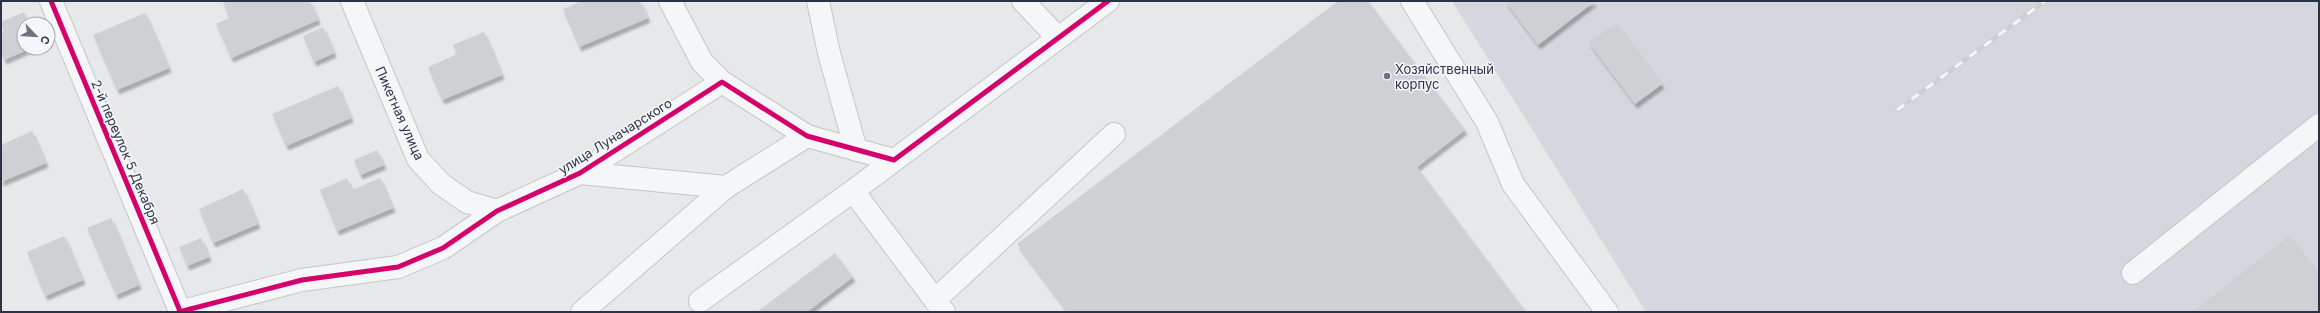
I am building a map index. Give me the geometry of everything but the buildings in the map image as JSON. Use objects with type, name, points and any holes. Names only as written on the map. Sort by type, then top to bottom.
[{"type":"street","name":"2-й переулок 5 Декабря","points":[[51,1],[180,312]]},
{"type":"street","name":"Пикетная улица","points":[[352,1],[418,159],[441,184],[467,202],[498,211]]},
{"type":"street","points":[[670,1],[702,62],[722,82],[807,136],[894,160]]},
{"type":"street","points":[[818,1],[829,53],[856,150]]},
{"type":"street","points":[[1023,1],[1057,37]]},
{"type":"street","points":[[700,300],[853,191],[1057,37],[1108,1]]},
{"type":"street","points":[[1412,1],[1487,122],[1513,184],[1607,312]]},
{"type":"street","name":"улица Луначарского","points":[[180,312],[302,280],[398,267],[443,248],[498,211],[580,173],[722,82]]},
{"type":"street","points":[[2133,273],[2319,124]]},
{"type":"street","points":[[853,191],[939,306],[1114,134]]},
{"type":"street","points":[[582,312],[726,187],[807,136]]},
{"type":"street","name":"улица Луначарского","points":[[580,173],[726,187]]},
{"type":"shaded area","points":[[1452,1],[2319,1],[2319,312],[1646,312]]},
{"type":"railway","points":[[1897,110],[2045,1]]},
{"type":"cycle path","points":[[51,1],[180,311]]},
{"type":"cycle path","points":[[179,312],[302,280],[398,267],[443,248],[497,211],[580,173],[722,82],[807,136],[894,160],[1108,1]]},
{"type":"place","name":"Хозяйственный корпус","points":[[1387,76]]}]
